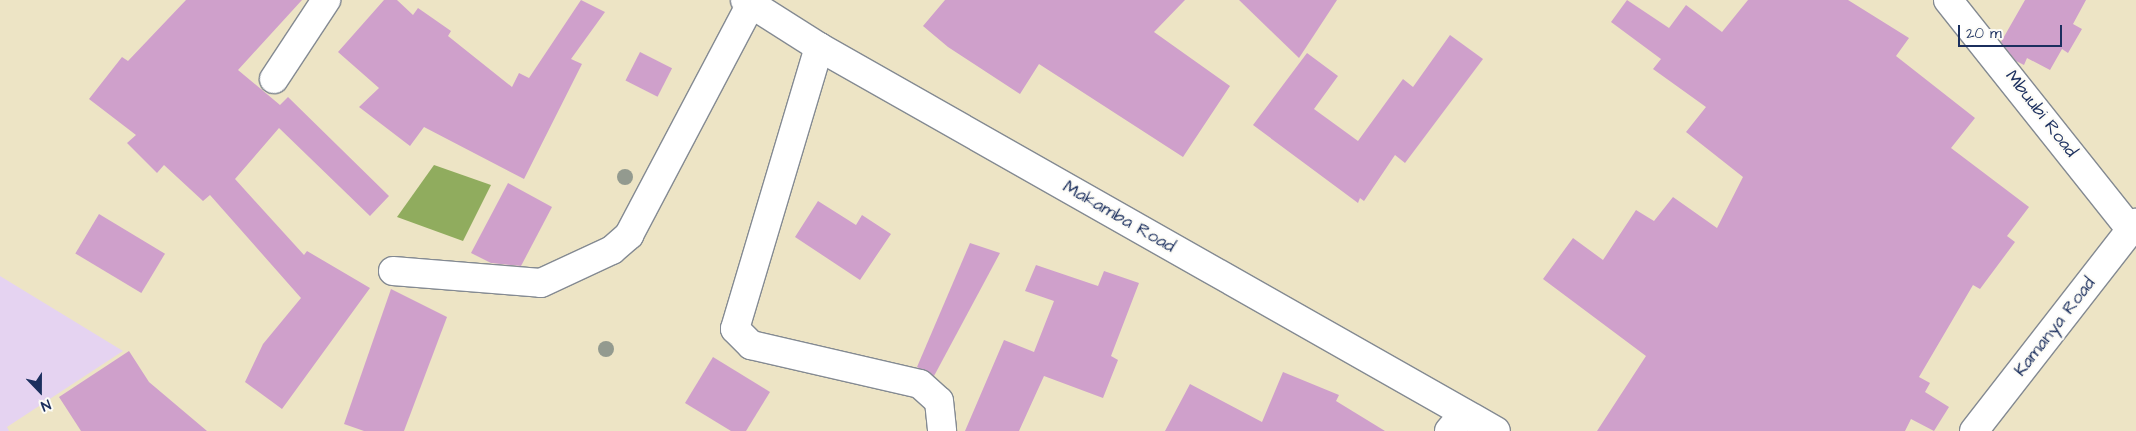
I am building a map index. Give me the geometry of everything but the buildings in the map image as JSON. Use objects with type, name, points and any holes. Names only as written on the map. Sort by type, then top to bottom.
[{"type":"street","points":[[274,79],[326,0]]},
{"type":"street","name":"Mbuubi Road","points":[[1948,0],[2133,226]]},
{"type":"street","points":[[393,271],[541,283],[612,250],[629,235],[748,2]]},
{"type":"street","name":"Makamba Road","points":[[748,2],[818,47],[1457,422],[1496,431]]},
{"type":"street","points":[[818,47],[735,329],[752,345],[920,384],[939,401],[942,431]]},
{"type":"street","name":"Kamanya Road","points":[[1974,431],[2133,226]]},
{"type":"shaded area","points":[[0,276],[123,351],[7,427],[9,431],[0,431]]},
{"type":"green space","points":[[434,165],[491,185],[463,241],[397,217]]}]
